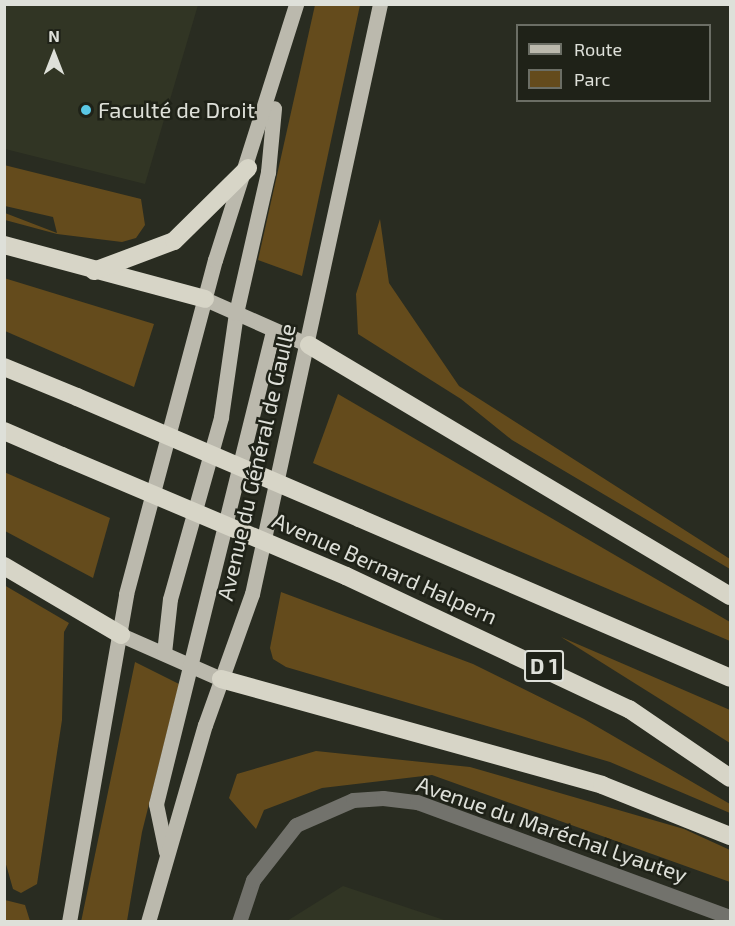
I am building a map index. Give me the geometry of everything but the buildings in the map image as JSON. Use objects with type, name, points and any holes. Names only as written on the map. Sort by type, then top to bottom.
[{"type":"highway","points":[[94,271],[174,241],[248,168]]},
{"type":"highway","points":[[4,245],[205,299]]},
{"type":"highway","points":[[309,345],[730,596]]},
{"type":"highway","name":"Avenue Bernard Halpern","points":[[4,367],[730,678]]},
{"type":"highway","name":"Avenue Bernard Halpern","points":[[4,431],[346,576],[629,710],[730,778]]},
{"type":"highway","points":[[4,566],[121,635]]},
{"type":"highway","points":[[221,678],[602,785],[730,836]]},
{"type":"main road","points":[[69,921],[121,635],[126,594],[205,299],[278,75],[296,4]]},
{"type":"main road","name":"Avenue du Général de Gaulle","points":[[148,921],[221,678],[252,594],[309,345],[350,124],[380,4]]},
{"type":"main road","points":[[164,653],[170,599],[221,417],[236,313],[267,172],[278,75]]},
{"type":"main road","points":[[205,299],[309,345]]},
{"type":"main road","points":[[166,855],[156,804],[193,666],[273,330]]},
{"type":"main road","points":[[121,635],[221,678]]},
{"type":"street","name":"Avenue du Maréchal Lyautey","points":[[239,921],[253,880],[296,825],[353,800],[383,798],[417,802],[730,916]]},
{"type":"shaded area","name":"Faculté de Droit","points":[[5,4],[198,5],[145,184],[5,149]]},
{"type":"shaded area","points":[[343,886],[447,921],[287,921]]},
{"type":"green space","points":[[315,5],[360,5],[302,276],[258,260]]},
{"type":"green space","points":[[4,165],[141,199],[145,225],[136,238],[122,242],[57,234],[5,220],[5,213],[57,233],[53,217],[5,206]]},
{"type":"green space","points":[[380,219],[389,283],[459,386],[730,559],[730,569],[512,440],[461,399],[358,334],[356,294]]},
{"type":"green space","points":[[4,278],[154,324],[134,387],[5,331]]},
{"type":"green space","points":[[338,394],[730,622],[730,641],[313,463]]},
{"type":"green space","points":[[4,472],[110,518],[93,578],[5,531]]},
{"type":"green space","points":[[4,585],[69,623],[64,632],[62,720],[37,884],[21,893],[13,889],[5,861]]},
{"type":"green space","points":[[281,592],[473,664],[584,719],[730,804],[730,813],[610,762],[286,667],[273,659],[270,648]]},
{"type":"green space","points":[[561,637],[730,710],[730,743]]},
{"type":"green space","points":[[135,662],[179,684],[142,832],[127,921],[81,922]]},
{"type":"green space","points":[[316,751],[470,767],[684,829],[730,850],[730,882],[432,775],[322,788],[264,810],[256,829],[229,798],[237,774]]},
{"type":"green space","points":[[5,900],[25,905],[30,921],[5,921]]},
{"type":"place","name":"Faculté de Droit","points":[[86,110]]}]
